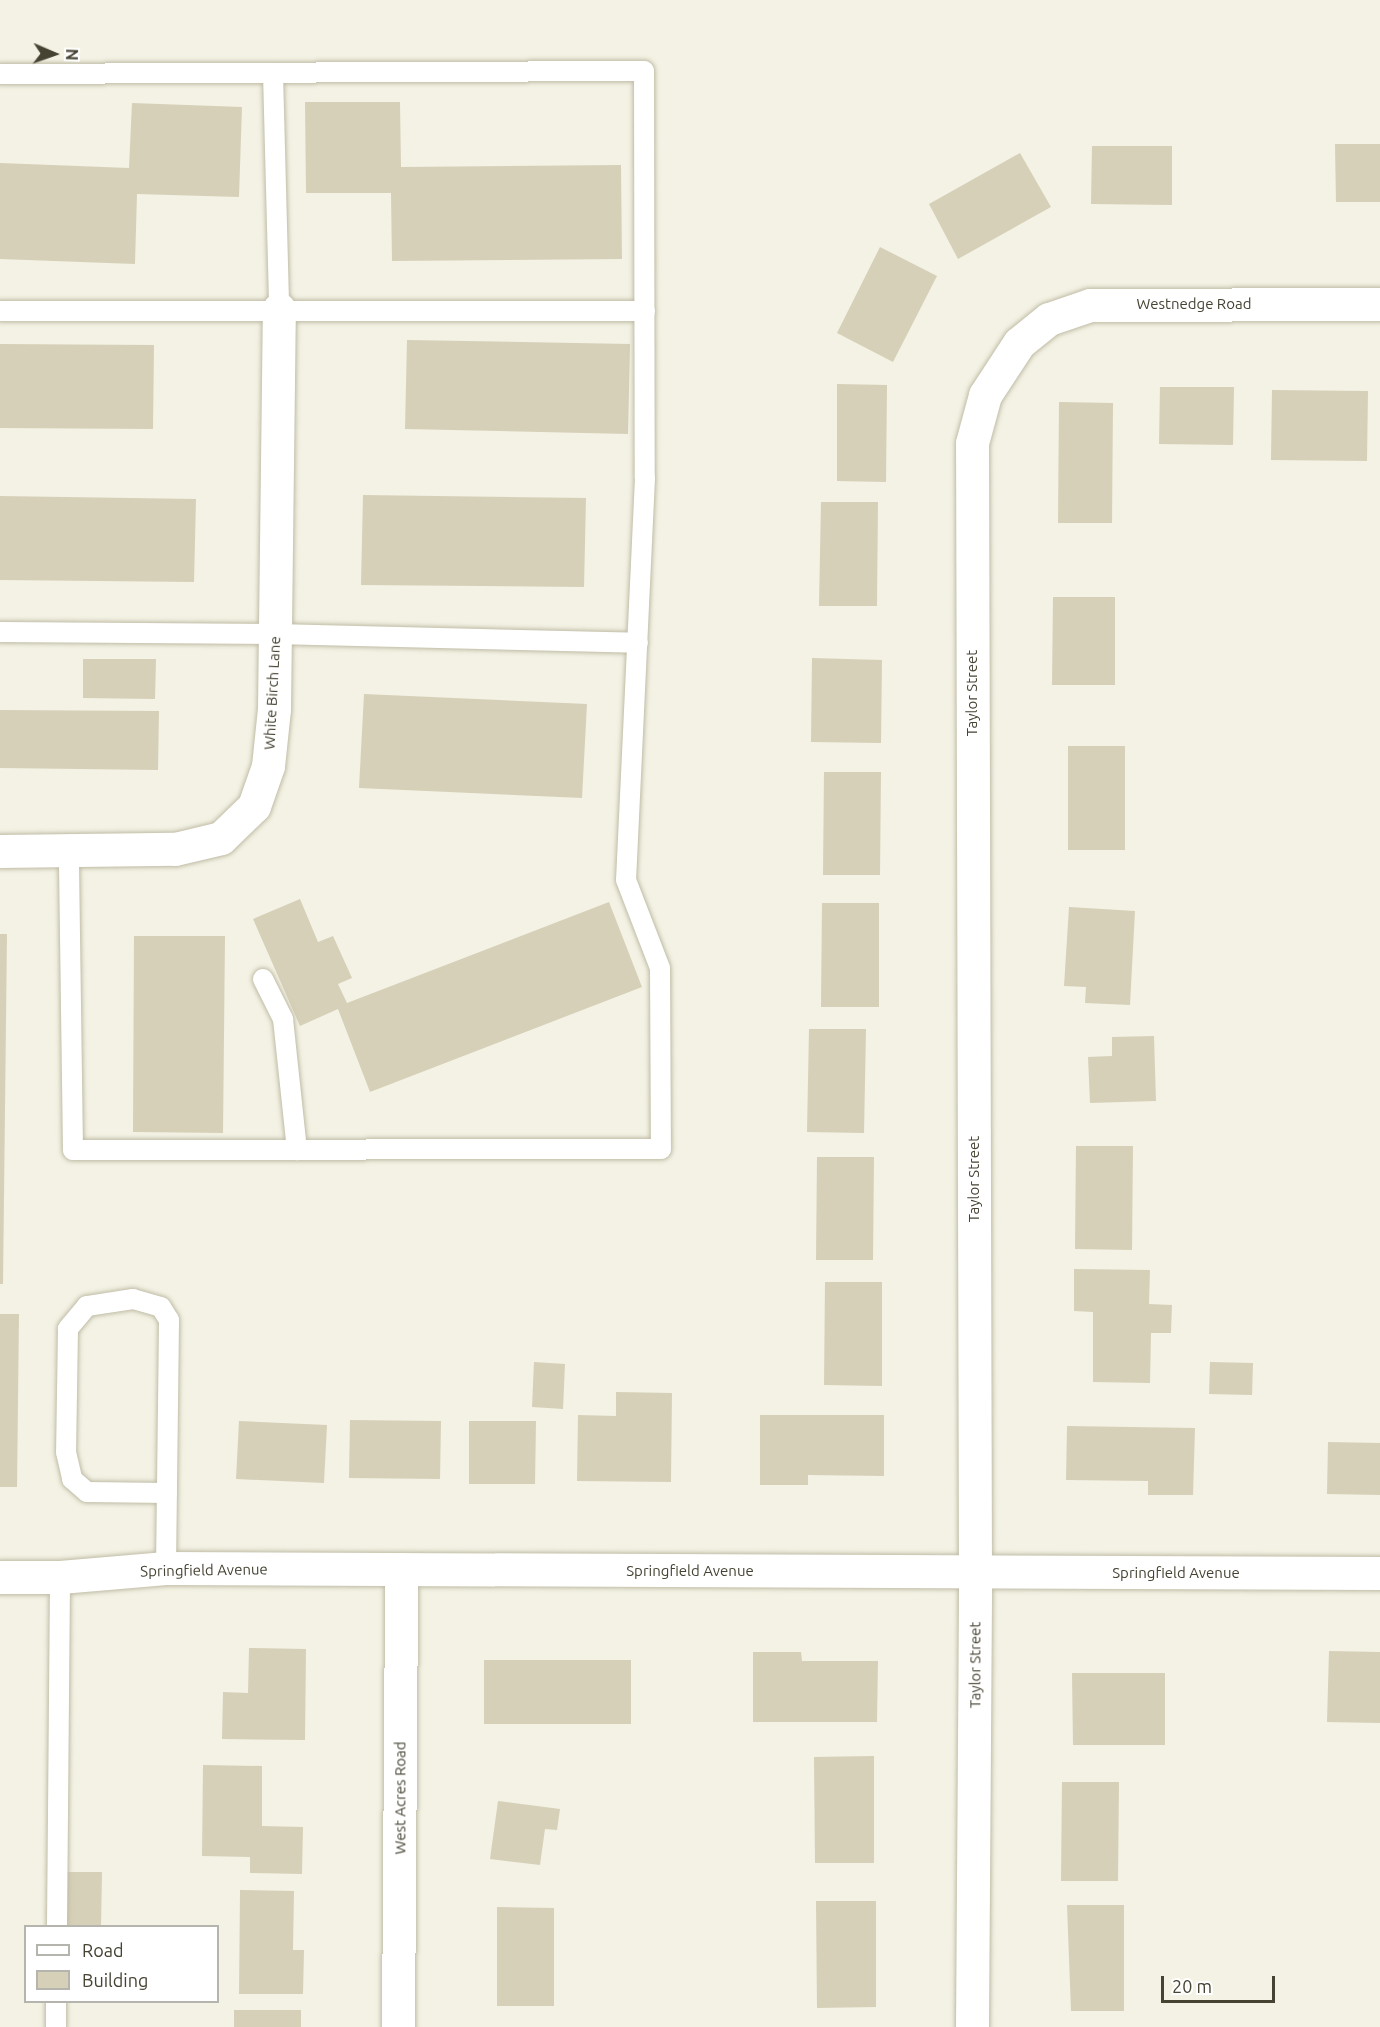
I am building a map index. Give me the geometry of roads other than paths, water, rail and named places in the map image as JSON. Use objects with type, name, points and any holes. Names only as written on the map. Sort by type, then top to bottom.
[{"type":"street","name":"Westnedge Road","points":[[1019,343],[1049,319],[1090,305],[1380,304]]},
{"type":"street","name":"White Birch Lane","points":[[0,850],[175,849],[221,838],[254,806],[267,766],[274,709],[279,309]]},
{"type":"street","name":"Taylor Street","points":[[972,2027],[975,1573],[972,443],[985,395],[1019,343]]},
{"type":"street","name":"Springfield Avenue","points":[[0,1577],[60,1577],[166,1568],[1380,1573]]},
{"type":"street","name":"West Acres Road","points":[[398,2027],[401,1569]]},
{"type":"lane","points":[[0,74],[644,71],[645,478],[626,880],[660,968],[661,1149],[73,1150],[69,850]]},
{"type":"lane","points":[[273,73],[279,309]]},
{"type":"lane","points":[[0,311],[279,309],[645,311]]},
{"type":"lane","points":[[0,632],[275,634],[638,643]]},
{"type":"lane","points":[[263,979],[283,1019],[297,1150]]},
{"type":"lane","points":[[166,1568],[167,1493],[169,1320],[160,1306],[133,1299],[87,1306],[68,1329],[66,1452],[72,1479],[87,1492],[167,1493]]},
{"type":"lane","points":[[57,1925],[60,1577]]},
{"type":"lane","points":[[56,2003],[56,2027]]}]
